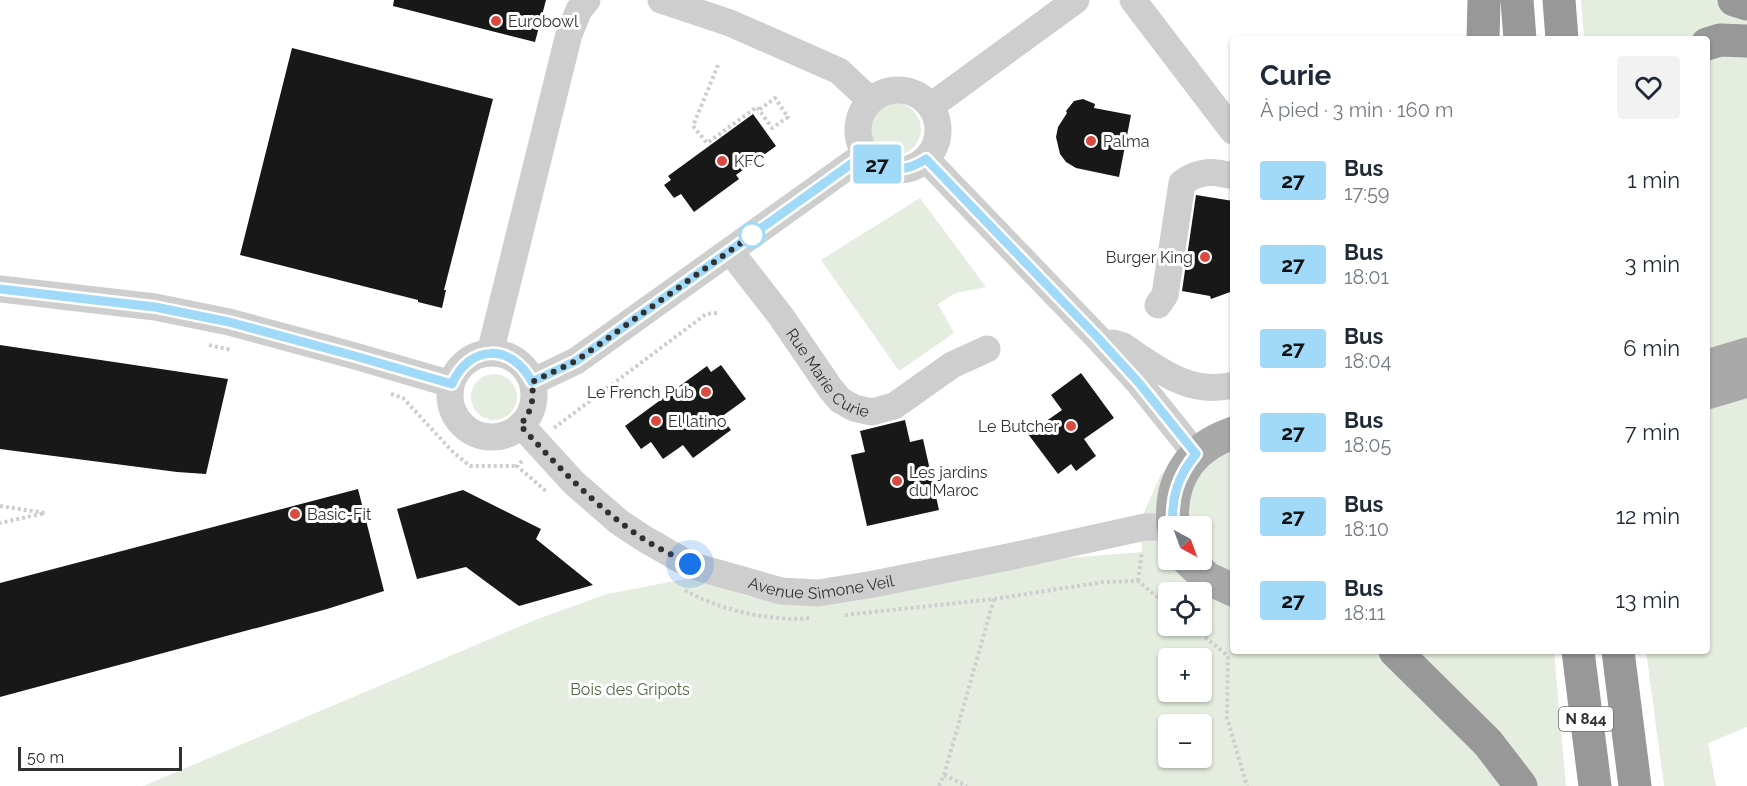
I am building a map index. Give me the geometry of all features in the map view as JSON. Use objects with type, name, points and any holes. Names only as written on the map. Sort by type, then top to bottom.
[{"type":"highway","points":[[1483,36],[1484,0]]},
{"type":"highway","points":[[1517,0],[1520,36]]},
{"type":"highway","points":[[1559,0],[1562,36]]},
{"type":"highway","points":[[1734,0],[1747,4]]},
{"type":"highway","points":[[1710,43],[1720,40],[1747,40]]},
{"type":"highway","points":[[1398,654],[1488,743],[1521,786]]},
{"type":"highway","name":"N 844","points":[[1578,654],[1595,786]]},
{"type":"highway","name":"N 844","points":[[1618,654],[1635,786]]},
{"type":"main road","points":[[1710,365],[1747,354]]},
{"type":"main road","points":[[1710,392],[1747,381]]},
{"type":"main road","points":[[1172,516],[1174,495],[1182,473],[1196,454],[1213,442],[1230,435]]},
{"type":"main road","points":[[1199,570],[1207,578],[1230,589]]},
{"type":"street","points":[[490,353],[569,33],[579,10],[587,0]]},
{"type":"street","points":[[661,0],[730,23],[839,71],[870,100]]},
{"type":"street","points":[[931,106],[1076,0]]},
{"type":"street","points":[[1133,0],[1230,127]]},
{"type":"street","points":[[899,89],[918,95],[931,106],[936,116],[938,132],[932,152],[926,159],[915,166],[898,170],[880,166],[865,154],[859,142],[857,127],[862,110],[870,100],[885,91],[899,89]]},
{"type":"street","points":[[532,382],[576,361],[865,154]]},
{"type":"street","points":[[926,159],[1098,338],[1139,383],[1196,454]]},
{"type":"street","points":[[1158,305],[1165,295],[1182,183],[1204,172],[1230,175]]},
{"type":"street","name":"Rue Marie Curie","points":[[730,251],[780,315],[830,388],[840,400],[854,408],[872,412],[894,406],[952,365],[987,350]]},
{"type":"street","points":[[0,289],[155,307],[229,322],[452,384]]},
{"type":"street","points":[[1098,338],[1123,346],[1179,382],[1206,387],[1230,385]]},
{"type":"street","points":[[490,353],[516,360],[532,382],[534,395],[528,434],[513,431],[500,436],[486,436],[472,432],[461,424],[453,412],[450,398],[457,372],[465,363],[477,356],[490,353]]},
{"type":"street","name":"Avenue Simone Veil","points":[[528,434],[574,483],[619,522],[643,538],[690,564],[782,591],[818,593],[874,584],[1145,527],[1158,527]]},
{"type":"path","points":[[718,64],[693,126],[706,143],[757,107],[759,110],[772,128],[788,117],[775,98],[759,110]]},
{"type":"path","points":[[517,466],[528,434],[568,417],[706,314],[718,313]]},
{"type":"path","points":[[208,345],[242,352]]},
{"type":"path","points":[[381,390],[403,398],[453,452],[470,466],[517,466],[549,494]]},
{"type":"path","points":[[0,506],[45,513],[0,523]]},
{"type":"path","points":[[840,616],[1103,582],[1138,581],[1158,598]]},
{"type":"path","points":[[678,586],[696,597],[743,612],[795,620],[818,618]]},
{"type":"path","points":[[939,786],[993,598]]},
{"type":"path","points":[[1203,636],[1228,656],[1227,718],[1247,786]]},
{"type":"path","points":[[944,775],[967,786]]},
{"type":"green space","points":[[1581,0],[1747,0],[1747,727],[1708,743],[1716,786],[1664,786],[1646,654],[1710,654],[1710,36],[1584,36]]},
{"type":"green space","points":[[895,103],[905,105],[913,111],[919,119],[921,129],[919,139],[913,147],[905,153],[895,155],[885,153],[877,147],[871,139],[869,129],[871,119],[877,111],[885,105]]},
{"type":"green space","points":[[920,198],[986,287],[956,293],[938,304],[954,333],[899,371],[821,260]]},
{"type":"green space","points":[[494,374],[503,375],[511,380],[516,388],[516,406],[511,414],[503,419],[494,420],[485,419],[477,414],[472,406],[471,397],[472,388],[477,380],[485,375]]},
{"type":"green space","name":"Bois des Gripots","points":[[1230,421],[1230,654],[1554,654],[1566,786],[143,786],[535,620],[607,594],[696,577],[743,595],[790,605],[874,596],[1030,561],[1142,552],[1141,519],[1161,474],[1222,423]]},
{"type":"building","name":"Eurobowl","points":[[394,0],[546,0],[535,42],[393,6]]},
{"type":"building","points":[[292,48],[493,99],[444,290],[446,290],[442,308],[240,255]]},
{"type":"building","name":"Palma","points":[[1083,99],[1095,104],[1094,108],[1131,115],[1119,177],[1076,168],[1066,162],[1060,154],[1056,137],[1058,127],[1074,101]]},
{"type":"building","name":"KFC","points":[[753,114],[776,146],[736,175],[739,179],[694,212],[681,194],[674,198],[664,185],[671,180],[668,176]]},
{"type":"building","name":"Burger King","points":[[1196,195],[1230,201],[1230,292],[1211,299],[1210,296],[1182,291]]},
{"type":"building","points":[[0,345],[228,379],[206,474],[0,449]]},
{"type":"building","points":[[721,365],[746,399],[721,417],[731,430],[693,458],[683,445],[663,459],[651,442],[641,449],[625,426],[707,366],[711,372]]},
{"type":"building","name":"Le Butcher","points":[[1081,373],[1114,418],[1084,439],[1096,456],[1076,471],[1071,464],[1058,474],[1028,434],[1062,410],[1051,395]]},
{"type":"building","points":[[905,420],[910,442],[923,439],[939,510],[867,526],[851,455],[865,452],[860,431]]},
{"type":"building","points":[[358,489],[384,591],[327,609],[0,697],[0,583]]},
{"type":"building","points":[[463,490],[541,529],[536,539],[593,585],[519,606],[466,567],[417,579],[397,509]]},
{"type":"bus line","name":"27","points":[[0,289],[155,307],[229,322],[355,356],[427,379],[452,384],[457,372],[465,363],[477,356],[490,353],[503,355],[516,360],[532,382],[576,361],[865,154],[880,166],[891,170],[907,169],[926,159],[1098,338],[1139,383],[1196,454],[1178,480],[1172,516]]},
{"type":"place","name":"Eurobowl","points":[[496,21]]},
{"type":"place","name":"Palma","points":[[1091,141]]},
{"type":"place","name":"KFC","points":[[722,161]]},
{"type":"place","name":"Burger King","points":[[1205,257]]},
{"type":"place","name":"Le French Pub","points":[[706,392]]},
{"type":"place","name":"El latino","points":[[656,421]]},
{"type":"place","name":"Le Butcher","points":[[1071,426]]},
{"type":"place","name":"Les jardins du Maroc","points":[[897,481]]},
{"type":"place","name":"Basic-Fit","points":[[295,514]]},
{"type":"route","points":[[690,564],[619,522],[574,483],[520,425],[531,409],[534,395],[532,382],[576,361],[752,235]]}]
